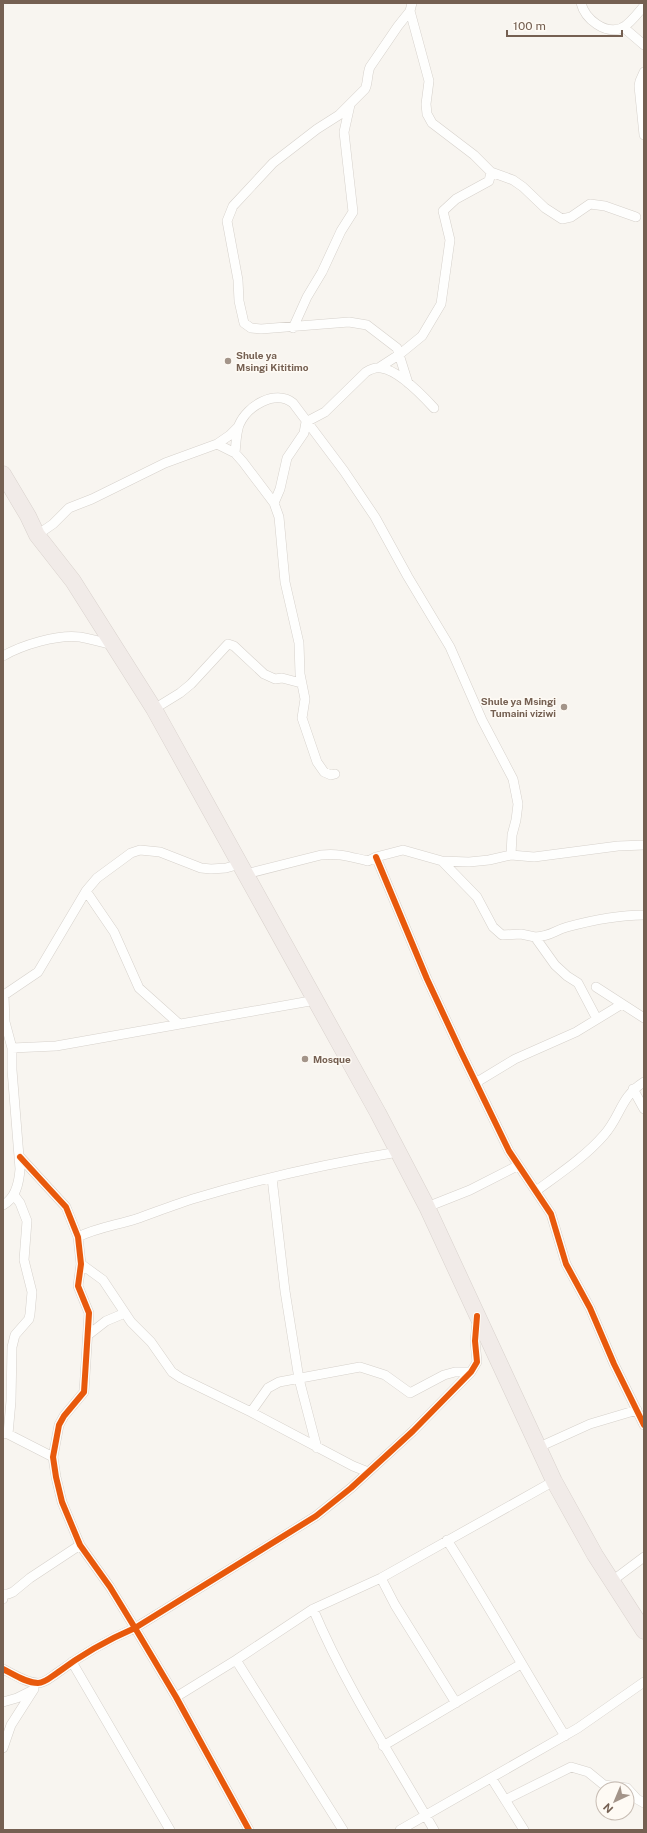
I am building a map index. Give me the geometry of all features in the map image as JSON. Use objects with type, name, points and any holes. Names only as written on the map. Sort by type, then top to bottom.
[{"type":"highway","points":[[3,474],[28,516],[37,535],[73,581],[154,709],[316,1000],[427,1207],[537,1448],[554,1481],[595,1555],[644,1631]]},
{"type":"street","points":[[581,3],[586,15],[600,26],[610,29],[623,27],[644,6]]},
{"type":"street","points":[[408,383],[397,348],[367,325],[358,323],[331,323],[293,328],[256,329],[251,328],[244,323],[239,301],[238,280],[227,221],[233,206],[266,170],[305,138],[339,115],[365,90],[367,86],[367,73],[370,67],[411,7]]},
{"type":"street","points":[[411,7],[429,81],[426,104],[427,114],[432,123],[474,155],[491,172],[518,183],[545,208],[562,219],[571,217],[590,204],[605,206],[636,217]]},
{"type":"street","points":[[623,27],[644,45]]},
{"type":"street","points":[[644,72],[639,86],[644,135]]},
{"type":"street","points":[[293,328],[306,297],[322,272],[341,231],[353,212],[344,132],[350,106]]},
{"type":"street","points":[[380,367],[400,354],[422,336],[441,304],[450,240],[443,211],[456,199],[489,181],[491,172]]},
{"type":"street","points":[[306,422],[325,412],[366,372],[373,368],[380,367],[387,369],[408,383],[434,408]]},
{"type":"street","points":[[37,535],[53,524],[69,508],[92,499],[165,463],[217,444],[230,435],[240,424],[246,414],[263,401],[280,398],[287,399],[293,403],[344,471],[374,517],[450,647],[482,720],[513,779],[518,804],[511,840],[511,855]]},
{"type":"street","points":[[274,503],[280,489],[287,458],[304,433],[306,422]]},
{"type":"street","points":[[235,453],[240,424]]},
{"type":"street","points":[[217,444],[235,453],[274,503],[281,526],[285,582],[299,643],[301,682],[305,699],[302,718],[306,732],[321,767],[328,774],[334,774]]},
{"type":"street","points":[[3,656],[29,646],[60,638],[79,637],[113,645]]},
{"type":"street","points":[[154,709],[192,684],[228,644],[234,646],[264,674],[275,679],[282,678],[301,682]]},
{"type":"street","points":[[3,1205],[14,1195],[20,1179],[20,1157],[12,1070],[12,1048],[5,1022],[3,995],[38,972],[86,891],[97,878],[123,858],[140,850],[160,852],[201,868],[211,870],[226,868],[243,869],[322,855],[340,854],[368,861],[376,857],[403,850],[442,861],[476,861],[511,855],[534,857],[618,846],[644,845]]},
{"type":"street","points":[[376,857],[427,979],[477,1082],[500,1134],[518,1166],[551,1214],[566,1264],[590,1308],[644,1425]]},
{"type":"street","points":[[442,861],[477,897],[493,927],[502,935],[521,934],[535,937],[550,936],[561,929],[597,919],[644,915]]},
{"type":"street","points":[[86,891],[114,932],[139,988],[178,1023]]},
{"type":"street","points":[[535,937],[555,965],[567,976],[578,983],[597,1019]]},
{"type":"street","points":[[596,987],[644,1018]]},
{"type":"street","points":[[12,1048],[56,1046],[178,1023],[316,1000]]},
{"type":"street","points":[[477,1082],[515,1059],[567,1036],[622,1004]]},
{"type":"street","points":[[632,1011],[644,1011]]},
{"type":"street","points":[[3,1076],[12,1070]]},
{"type":"street","points":[[536,1191],[598,1142],[612,1124],[626,1097],[633,1089],[644,1082]]},
{"type":"street","points":[[633,1089],[644,1109]]},
{"type":"street","points":[[78,1238],[86,1233],[133,1220],[196,1198],[272,1178],[359,1158],[398,1152]]},
{"type":"street","points":[[20,1157],[66,1207],[78,1238],[81,1264],[78,1286],[89,1313],[84,1392],[64,1416],[59,1425],[53,1457],[62,1502],[80,1545],[110,1587],[176,1697],[249,1830]]},
{"type":"street","points":[[427,1207],[470,1190],[518,1166]]},
{"type":"street","points":[[272,1178],[285,1291],[299,1378],[317,1448]]},
{"type":"street","points":[[14,1195],[20,1203],[27,1221],[24,1260],[32,1292],[29,1319],[15,1334],[12,1347],[11,1401],[5,1433],[53,1457]]},
{"type":"street","points":[[81,1264],[103,1280],[125,1313],[151,1342],[172,1372],[181,1378],[252,1412],[317,1448],[368,1472]]},
{"type":"street","points":[[88,1335],[106,1321],[125,1313]]},
{"type":"street","points":[[3,1702],[16,1698],[48,1680],[72,1662],[109,1639],[135,1628],[316,1516],[413,1431],[471,1372],[477,1362],[475,1341],[477,1316]]},
{"type":"street","points":[[252,1412],[268,1388],[279,1382],[299,1378],[360,1367],[385,1375],[410,1393],[444,1375],[455,1372],[471,1372]]},
{"type":"street","points":[[537,1448],[590,1424],[637,1410]]},
{"type":"street","points":[[176,1697],[313,1610],[381,1578],[554,1481]]},
{"type":"street","points":[[447,1540],[478,1588],[521,1664],[565,1736]]},
{"type":"street","points":[[3,1599],[3,1594],[13,1592],[30,1578],[80,1545]]},
{"type":"street","points":[[612,1581],[644,1557]]},
{"type":"street","points":[[381,1578],[395,1605],[456,1703]]},
{"type":"street","points":[[313,1610],[326,1639],[383,1746],[434,1830]]},
{"type":"street","points":[[236,1660],[343,1830]]},
{"type":"street","points":[[72,1662],[170,1830]]},
{"type":"street","points":[[383,1746],[521,1664]]},
{"type":"street","points":[[3,1669],[37,1686]]},
{"type":"street","points":[[400,1830],[492,1779],[565,1736],[644,1682]]},
{"type":"street","points":[[3,1748],[11,1725],[37,1686]]},
{"type":"street","points":[[505,1800],[566,1768],[571,1767],[586,1770],[604,1785],[627,1788],[644,1804]]},
{"type":"street","points":[[492,1779],[524,1830]]},
{"type":"cycle path","points":[[376,857],[427,979],[461,1052],[509,1151],[551,1214],[566,1264],[590,1308],[614,1364],[644,1425]]},
{"type":"cycle path","points":[[20,1157],[66,1207],[78,1237],[81,1264],[78,1286],[89,1313],[84,1392],[64,1416],[59,1425],[53,1457],[62,1502],[80,1545],[110,1587],[176,1697],[249,1830]]},
{"type":"cycle path","points":[[3,1669],[29,1682],[41,1683],[46,1681],[85,1654],[135,1628],[316,1516],[351,1488],[413,1431],[471,1372],[477,1362],[475,1341],[477,1316]]},
{"type":"place","name":"Shule ya Msingi Kititimo","points":[[228,361]]},
{"type":"place","name":"Shule ya Msingi Tumaini viziwi","points":[[564,707]]},
{"type":"place","name":"Mosque","points":[[305,1059]]}]
